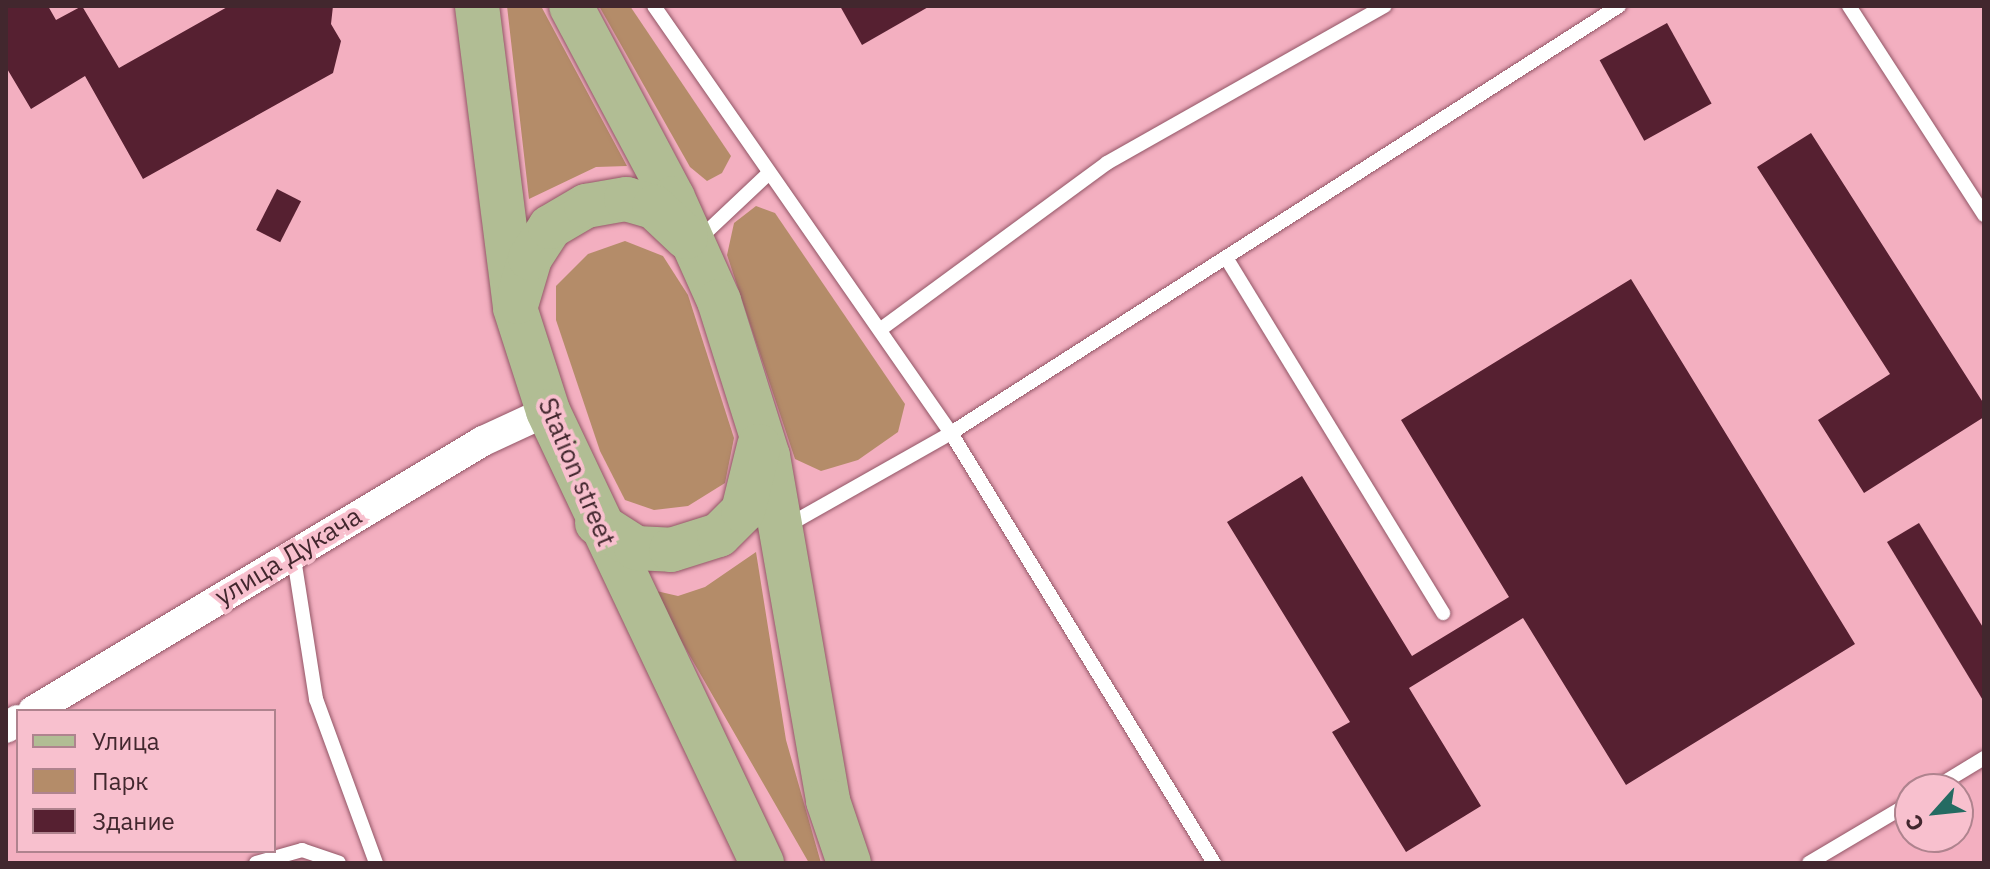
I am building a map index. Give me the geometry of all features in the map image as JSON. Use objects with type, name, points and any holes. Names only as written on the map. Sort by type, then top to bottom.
[{"type":"main road","name":"Station street","points":[[477,6],[515,308],[548,411],[597,523],[762,863]]},
{"type":"main road","points":[[571,6],[694,245],[719,301],[761,433],[781,529],[828,801],[849,863]]},
{"type":"main road","points":[[515,308],[530,258],[550,227],[586,206],[626,199],[654,207],[694,245]]},
{"type":"main road","points":[[597,523],[636,548],[671,550],[719,535],[743,511],[754,484],[761,433]]},
{"type":"street","name":"улица Дукача","points":[[36,709],[293,552],[483,441],[548,411]]},
{"type":"lane","points":[[654,6],[951,433],[1214,863]]},
{"type":"lane","points":[[881,329],[1107,163],[1385,6]]},
{"type":"lane","points":[[781,529],[951,433],[1619,6]]},
{"type":"lane","points":[[1849,6],[1984,215]]},
{"type":"lane","points":[[694,245],[769,173]]},
{"type":"lane","points":[[1227,259],[1443,613]]},
{"type":"lane","points":[[293,552],[316,699],[376,863]]},
{"type":"lane","points":[[1959,773],[1984,758]]},
{"type":"lane","points":[[1809,863],[1894,813]]},
{"type":"lane","points":[[256,863],[302,850],[339,863]]},
{"type":"green space","points":[[507,6],[541,6],[627,166],[596,167],[529,199]]},
{"type":"green space","points":[[599,6],[630,6],[731,156],[722,173],[707,181],[690,167]]},
{"type":"green space","points":[[756,206],[775,213],[905,404],[898,432],[858,460],[821,471],[795,459],[727,255],[734,223]]},
{"type":"green space","points":[[625,241],[663,256],[688,295],[734,438],[725,483],[688,506],[654,510],[625,500],[600,451],[556,320],[556,286],[588,254]]},
{"type":"green space","points":[[756,552],[786,740],[821,863],[809,863],[652,590],[678,596],[705,587]]},
{"type":"building","points":[[6,6],[48,6],[56,20],[82,6],[119,68],[229,6],[333,6],[331,24],[341,41],[333,73],[143,179],[85,76],[31,109],[6,67]]},
{"type":"building","points":[[840,6],[930,6],[862,45]]},
{"type":"building","points":[[1667,23],[1712,103],[1644,141],[1600,60]]},
{"type":"building","points":[[1811,133],[1984,404],[1984,417],[1864,493],[1818,420],[1890,374],[1757,167]]},
{"type":"building","points":[[277,189],[301,201],[280,242],[256,230]]},
{"type":"building","points":[[1631,279],[1855,644],[1626,785],[1523,618],[1409,688],[1481,806],[1406,852],[1332,732],[1350,722],[1227,522],[1302,476],[1412,656],[1509,597],[1401,420]]},
{"type":"building","points":[[1919,523],[1984,629],[1984,702],[1887,542]]}]
